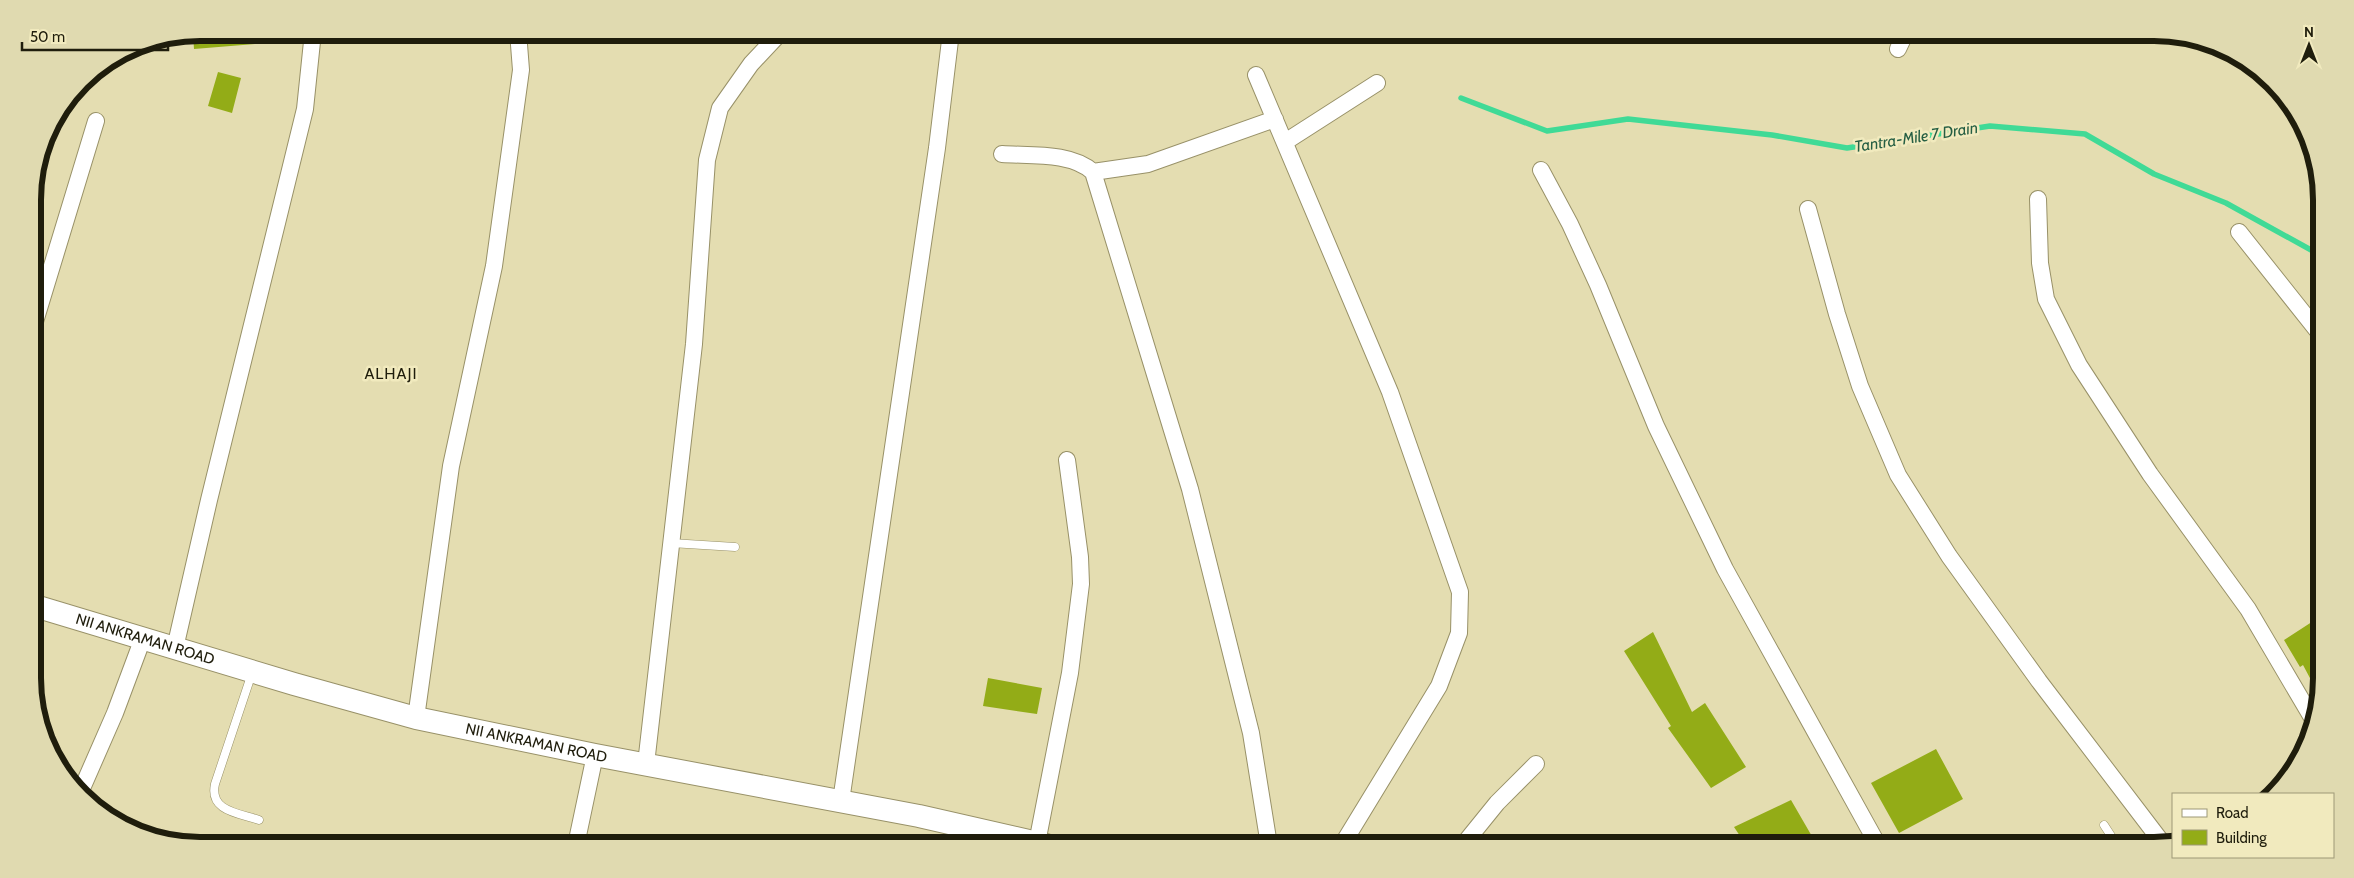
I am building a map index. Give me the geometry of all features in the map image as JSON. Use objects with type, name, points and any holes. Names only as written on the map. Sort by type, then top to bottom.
[{"type":"street","points":[[1898,49],[1902,41]]},
{"type":"street","points":[[176,648],[214,481],[305,109],[312,42]]},
{"type":"street","points":[[416,718],[452,466],[494,266],[521,70],[519,42]]},
{"type":"street","points":[[646,764],[694,344],[707,160],[720,108],[751,64],[772,42]]},
{"type":"street","points":[[841,800],[938,148],[950,42]]},
{"type":"street","points":[[1256,75],[1390,392],[1460,592],[1459,633],[1439,686],[1347,836]]},
{"type":"street","points":[[1284,142],[1377,83]]},
{"type":"street","points":[[1093,172],[1148,164],[1275,119]]},
{"type":"street","points":[[42,299],[96,121]]},
{"type":"street","points":[[1002,154],[1066,159],[1086,165],[1093,172],[1190,489],[1251,733],[1268,836]]},
{"type":"street","points":[[1541,170],[1570,224],[1598,285],[1656,426],[1725,569],[1873,836]]},
{"type":"street","points":[[2038,199],[2040,263],[2046,299],[2079,365],[2150,474],[2248,609],[2309,712]]},
{"type":"street","points":[[1808,209],[1837,314],[1860,386],[1898,474],[1949,556],[2028,666],[2157,836]]},
{"type":"street","points":[[2239,232],[2313,325]]},
{"type":"street","points":[[1043,837],[1070,673],[1081,584],[1080,557],[1067,460]]},
{"type":"street","name":"NII ANKRAMAN ROAD","points":[[41,608],[253,672],[416,718],[646,764],[841,800],[1009,837]]},
{"type":"street","points":[[83,785],[115,713],[143,638]]},
{"type":"street","points":[[578,837],[595,754]]},
{"type":"street","points":[[1470,836],[1497,804],[1536,764]]},
{"type":"lane","points":[[671,543],[735,547]]},
{"type":"lane","points":[[253,672],[215,784],[214,796],[219,805],[259,820]]},
{"type":"lane","points":[[2104,825],[2111,836]]},
{"type":"building","points":[[194,42],[255,42],[255,44],[194,49]]},
{"type":"building","points":[[218,72],[241,78],[232,113],[208,106]]},
{"type":"building","points":[[2313,621],[2313,683],[2303,665],[2300,667],[2284,640]]},
{"type":"building","points":[[1653,632],[1692,712],[1705,703],[1746,767],[1711,788],[1668,728],[1671,726],[1624,651]]},
{"type":"building","points":[[988,678],[1042,688],[1037,714],[983,706]]},
{"type":"building","points":[[1936,749],[1963,799],[1899,833],[1871,783]]},
{"type":"building","points":[[1791,800],[1812,836],[1740,836],[1734,827]]},
{"type":"waterway","name":"Tantra-Mile 7 Drain","points":[[1461,98],[1547,131],[1628,119],[1772,135],[1847,148],[1990,126],[2085,134],[2154,174],[2226,203],[2313,251]]},
{"type":"district","name":"ALHAJI","points":[[391,373]]}]
